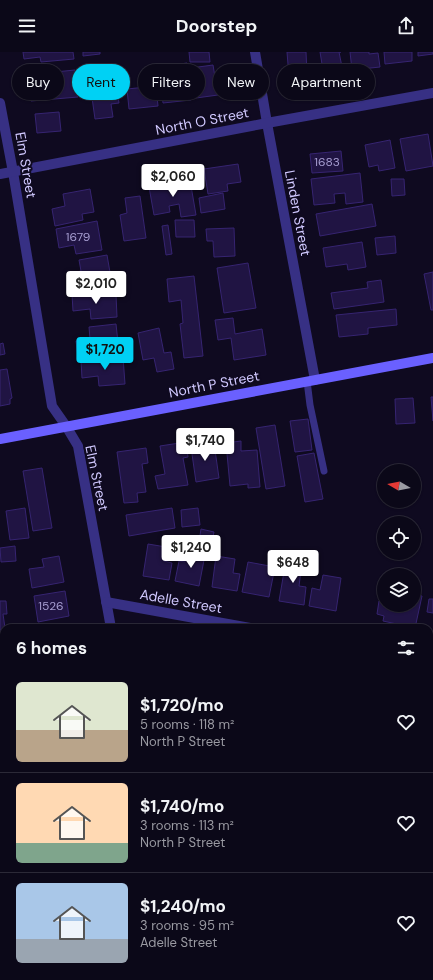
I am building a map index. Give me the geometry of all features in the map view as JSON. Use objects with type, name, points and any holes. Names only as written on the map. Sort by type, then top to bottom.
[{"type":"street","name":"Linden Street","points":[[255,52],[311,380]]},
{"type":"street","name":"North O Street","points":[[0,174],[433,93]]},
{"type":"street","name":"Elm Street","points":[[0,103],[52,406],[78,446],[109,624]]},
{"type":"street","name":"North P Street","points":[[0,438],[433,358]]},
{"type":"street","name":"Adelle Street","points":[[106,602],[228,624]]},
{"type":"lane","points":[[311,380],[310,405],[324,471]]},
{"type":"building","points":[[23,52],[73,52],[74,59],[41,62],[40,57],[24,59]]},
{"type":"building","points":[[83,52],[100,52],[100,54],[83,56]]},
{"type":"building","points":[[189,52],[209,52],[210,62],[190,62]]},
{"type":"building","points":[[287,52],[306,52],[307,64],[288,64]]},
{"type":"building","points":[[320,52],[339,52],[341,64],[322,64]]},
{"type":"building","points":[[350,52],[369,52],[369,54],[378,53],[380,67],[375,68],[375,64],[351,64]]},
{"type":"building","points":[[384,52],[412,52],[412,61],[385,64]]},
{"type":"building","points":[[418,52],[433,52],[433,54],[418,56]]},
{"type":"building","points":[[213,65],[213,96],[205,97],[205,66]]},
{"type":"building","points":[[72,70],[72,98],[64,98],[64,71]]},
{"type":"building","points":[[138,88],[138,100],[157,100],[158,106],[129,109],[128,100],[130,100],[130,89]]},
{"type":"building","points":[[92,100],[119,100],[119,103],[111,104],[113,117],[95,119]]},
{"type":"building","points":[[163,100],[191,100],[163,103]]},
{"type":"building","points":[[59,112],[61,131],[37,133],[35,114]]},
{"type":"building","points":[[428,134],[433,166],[406,171],[400,139]]},
{"type":"building","points":[[390,140],[395,168],[379,171],[378,165],[369,167],[365,145]]},
{"type":"building","points":[[341,151],[343,171],[312,173],[310,154]]},
{"type":"building","points":[[238,164],[241,182],[227,184],[228,191],[208,194],[204,169]]},
{"type":"building","points":[[360,173],[363,202],[346,204],[345,193],[334,194],[335,203],[314,205],[311,179]]},
{"type":"building","points":[[391,179],[404,179],[405,195],[392,196]]},
{"type":"building","points":[[190,180],[196,215],[181,217],[179,204],[169,206],[170,212],[154,215],[149,187]]},
{"type":"building","points":[[90,189],[94,212],[82,214],[83,220],[55,226],[52,209],[65,206],[63,194]]},
{"type":"building","points":[[223,193],[225,209],[201,213],[199,198]]},
{"type":"building","points":[[140,196],[146,238],[124,241],[120,215],[127,213],[125,198]]},
{"type":"building","points":[[372,204],[376,226],[320,236],[316,214]]},
{"type":"building","points":[[175,220],[194,220],[195,237],[176,237]]},
{"type":"building","points":[[97,221],[102,250],[76,254],[74,245],[59,248],[56,229]]},
{"type":"building","points":[[168,225],[172,254],[166,255],[162,226]]},
{"type":"building","points":[[234,228],[235,256],[214,257],[213,241],[207,241],[206,229]]},
{"type":"building","points":[[395,236],[396,253],[377,255],[375,238]]},
{"type":"building","points":[[362,242],[366,267],[348,270],[347,264],[326,267],[323,248]]},
{"type":"building","points":[[107,255],[112,284],[70,291],[68,274],[81,271],[79,260]]},
{"type":"building","points":[[248,263],[256,308],[224,313],[217,268]]},
{"type":"building","points":[[433,272],[433,310],[431,310],[424,274]]},
{"type":"building","points":[[194,276],[203,356],[184,358],[180,324],[183,323],[181,300],[169,302],[167,279]]},
{"type":"building","points":[[381,280],[384,302],[334,309],[331,293],[368,288],[367,282]]},
{"type":"building","points":[[94,293],[94,297],[116,295],[117,317],[91,319],[90,309],[73,311],[72,294]]},
{"type":"building","points":[[396,309],[397,325],[368,328],[368,334],[339,337],[336,315]]},
{"type":"building","points":[[233,318],[235,334],[262,329],[266,355],[234,360],[231,338],[218,340],[215,320]]},
{"type":"building","points":[[116,324],[119,352],[78,357],[76,341],[90,339],[89,327]]},
{"type":"building","points":[[159,328],[164,353],[171,352],[174,369],[157,372],[154,358],[143,360],[138,333]]},
{"type":"building","points":[[3,343],[5,354],[0,355],[0,344]]},
{"type":"building","points":[[123,357],[125,384],[99,386],[98,376],[82,378],[81,360]]},
{"type":"building","points":[[7,369],[12,398],[10,399],[10,404],[0,406],[0,370]]},
{"type":"building","points":[[431,397],[433,397],[433,421]]},
{"type":"building","points":[[413,398],[415,423],[396,424],[395,399]]},
{"type":"building","points":[[308,419],[312,450],[295,452],[290,421]]},
{"type":"building","points":[[275,425],[285,486],[266,489],[256,428]]},
{"type":"building","points":[[241,441],[241,451],[257,450],[260,487],[248,488],[248,484],[230,486],[226,443]]},
{"type":"building","points":[[186,442],[188,457],[183,458],[188,485],[158,489],[155,476],[165,474],[160,446]]},
{"type":"building","points":[[214,443],[219,478],[196,482],[191,447]]},
{"type":"building","points":[[146,448],[148,463],[142,464],[146,492],[137,493],[138,502],[124,503],[117,452]]},
{"type":"building","points":[[314,453],[323,499],[305,502],[297,456]]},
{"type":"building","points":[[42,468],[52,528],[33,531],[23,471]]},
{"type":"building","points":[[25,508],[29,538],[10,540],[6,511]]},
{"type":"building","points":[[172,508],[175,528],[129,536],[126,515]]},
{"type":"building","points":[[198,508],[200,525],[182,527],[181,510]]},
{"type":"building","points":[[201,529],[214,532],[211,545],[199,542]]},
{"type":"building","points":[[148,544],[166,547],[164,561],[172,563],[169,580],[143,576]]},
{"type":"building","points":[[15,546],[16,561],[1,562],[0,548]]},
{"type":"building","points":[[187,551],[205,555],[199,586],[175,581],[179,561],[185,562]]},
{"type":"building","points":[[59,556],[64,582],[32,588],[29,569],[44,567],[42,559]]},
{"type":"building","points":[[216,556],[235,559],[233,573],[240,574],[237,591],[212,587]]},
{"type":"building","points":[[286,560],[302,563],[299,586],[306,587],[304,605],[279,601]]},
{"type":"building","points":[[248,562],[275,567],[269,597],[242,592]]},
{"type":"building","points":[[323,575],[341,578],[336,611],[309,606],[312,588],[320,590]]},
{"type":"building","points":[[65,591],[69,616],[38,622],[34,596]]},
{"type":"building","points":[[429,599],[433,599],[433,613],[427,612]]},
{"type":"building","points":[[0,601],[6,601],[7,614],[3,614],[4,624],[0,624]]},
{"type":"building","points":[[377,612],[418,612],[416,624],[397,624],[383,621],[384,616],[377,614]]}]
